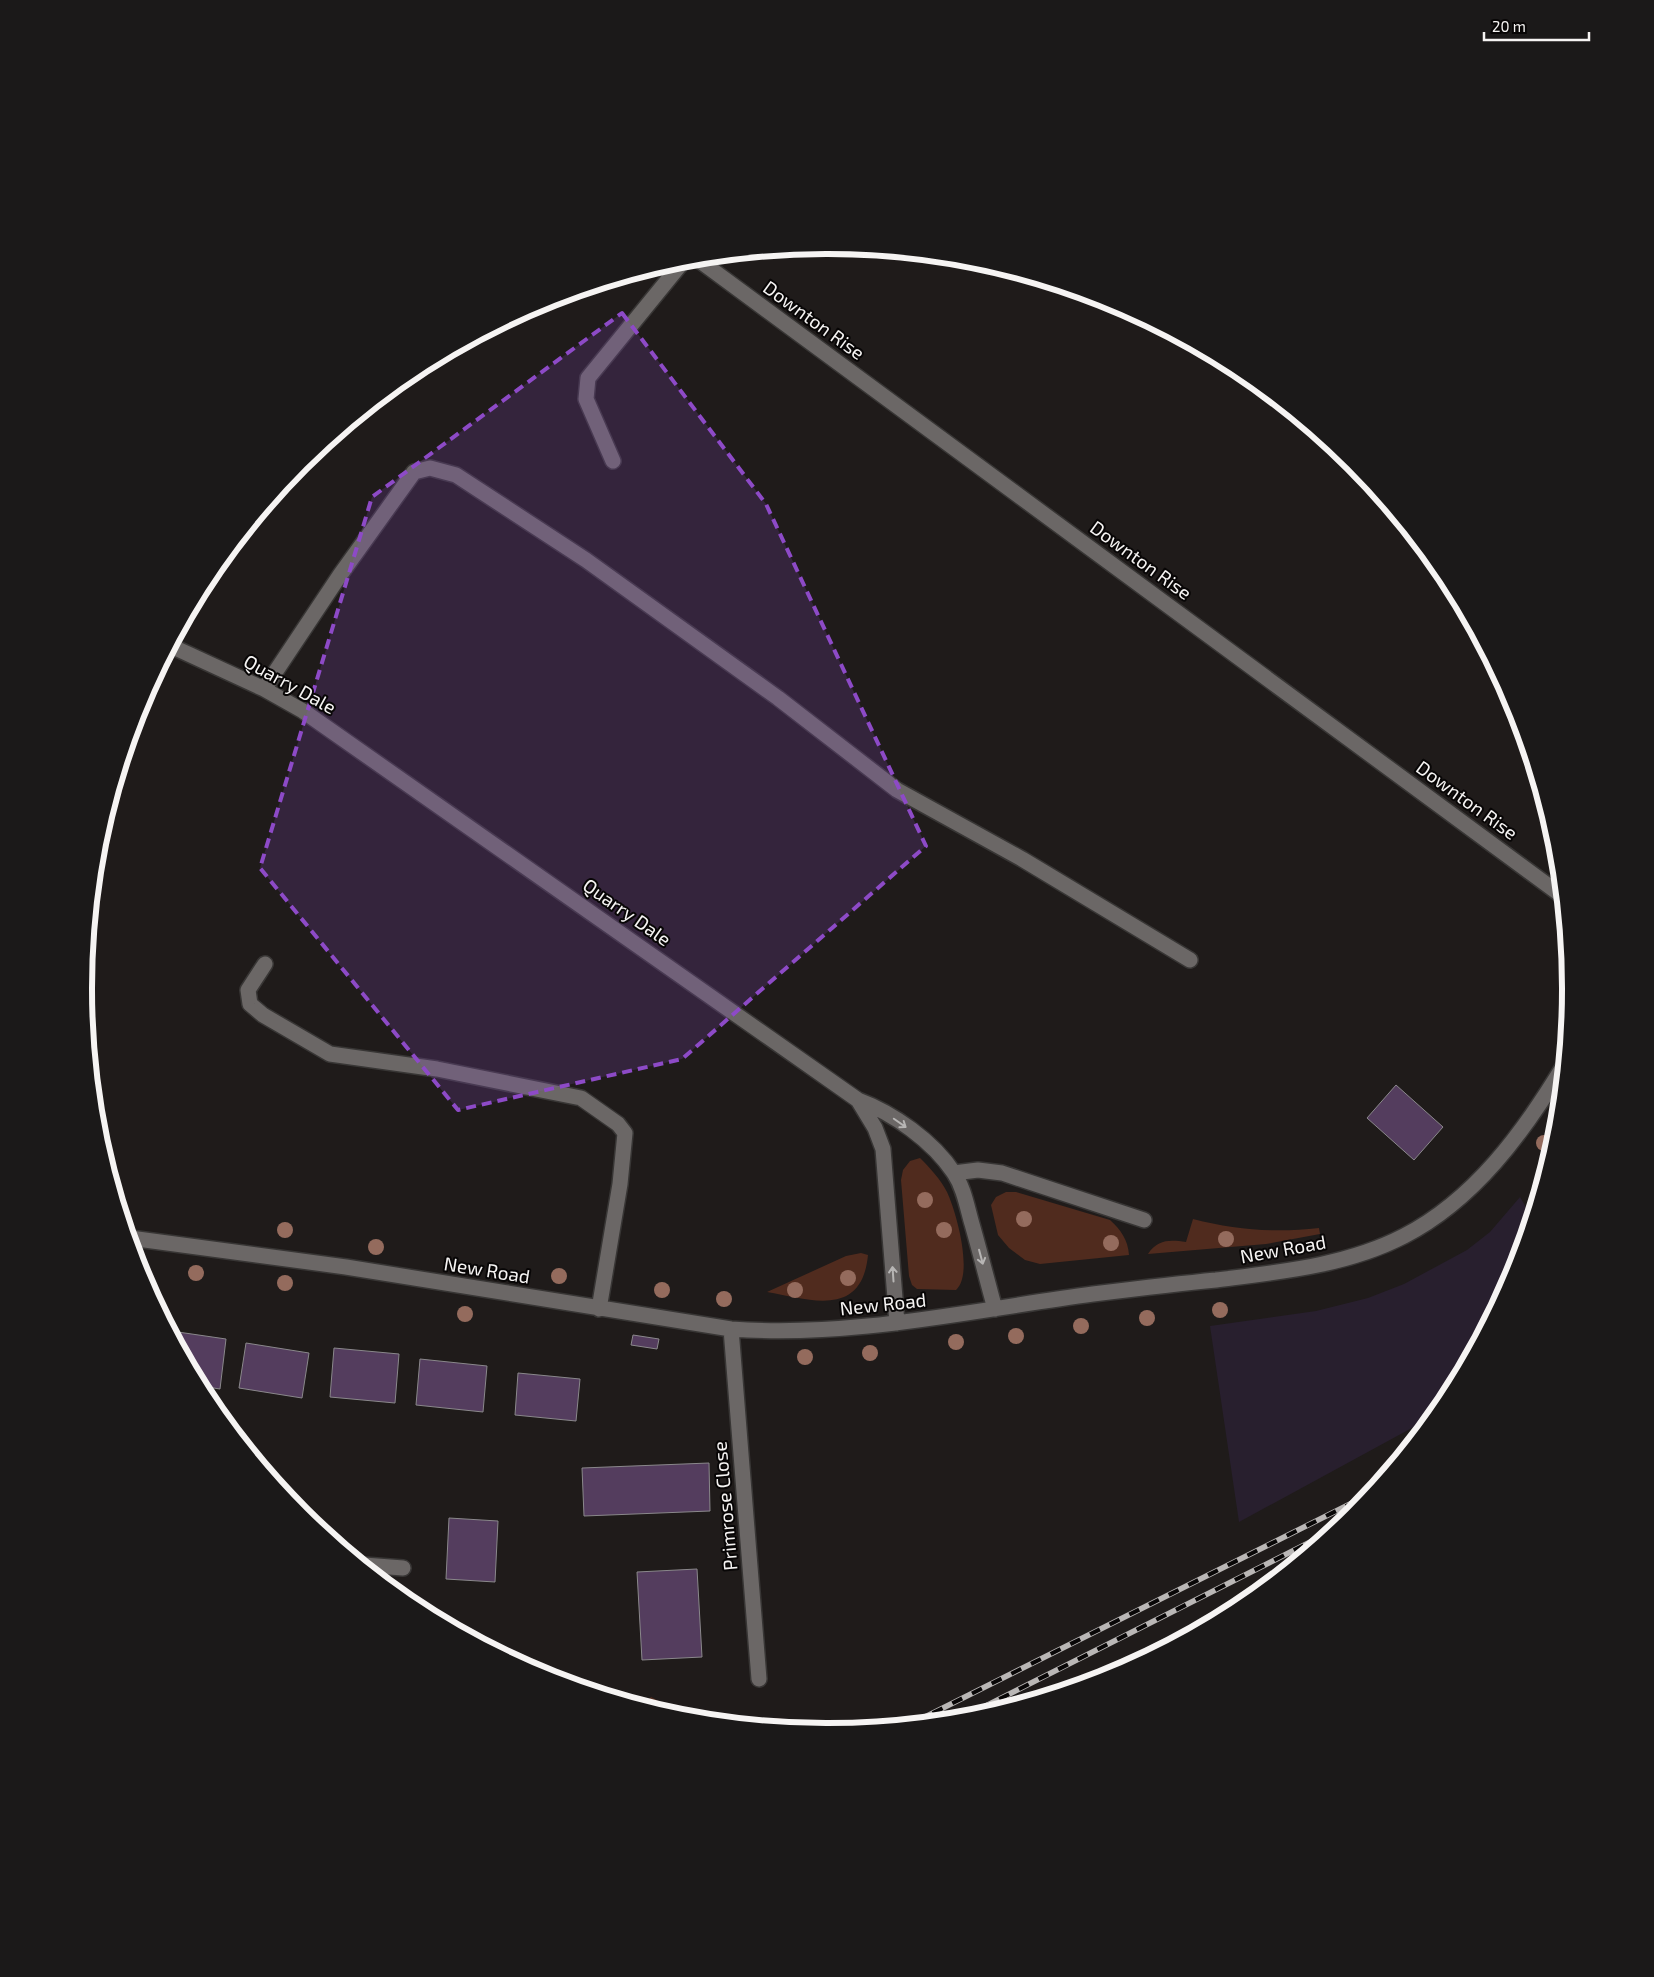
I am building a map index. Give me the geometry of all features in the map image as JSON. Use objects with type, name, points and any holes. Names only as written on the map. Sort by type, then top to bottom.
[{"type":"street","name":"Downton Rise","points":[[705,264],[1555,890]]},
{"type":"street","points":[[613,461],[586,399],[588,378],[676,270]]},
{"type":"street","points":[[264,688],[340,575],[414,472],[430,468],[456,475],[586,560],[778,698],[897,790],[1022,859],[1190,960]]},
{"type":"street","name":"Quarry Dale","points":[[176,648],[264,688],[344,738],[858,1100],[875,1128],[883,1148],[897,1323]]},
{"type":"street","points":[[265,964],[248,990],[250,1004],[263,1015],[330,1054],[436,1069],[581,1098],[618,1124],[625,1133],[620,1184],[599,1309]]},
{"type":"street","name":"New Road","points":[[136,1239],[336,1266],[731,1329],[795,1332],[897,1323],[1119,1291],[1272,1273],[1322,1264],[1365,1252],[1403,1236],[1438,1216],[1464,1195],[1523,1128],[1556,1077]]},
{"type":"street","points":[[858,1100],[878,1108],[910,1130],[935,1152],[954,1173],[964,1193],[995,1309]]},
{"type":"street","points":[[954,1173],[978,1170],[1002,1172],[1144,1220]]},
{"type":"street","name":"Primrose Close","points":[[731,1329],[759,1679]]},
{"type":"street","points":[[374,1566],[402,1568]]},
{"type":"highlighted area","points":[[622,313],[766,504],[926,846],[682,1059],[458,1110],[260,868],[372,497]]},
{"type":"shaded area","points":[[920,1158],[945,1188],[959,1227],[962,1242],[963,1271],[961,1282],[956,1290],[917,1289],[912,1285],[909,1276],[901,1180],[903,1170],[910,1161]]},
{"type":"shaded area","points":[[1006,1192],[1016,1192],[1110,1220],[1123,1236],[1129,1255],[1040,1264],[1025,1260],[1009,1248],[998,1235],[991,1205],[996,1197]]},
{"type":"shaded area","points":[[1520,1197],[1527,1210],[1506,1270],[1463,1356],[1418,1424],[1239,1522],[1210,1326],[1316,1311],[1368,1298],[1404,1284],[1467,1250],[1490,1232]]},
{"type":"shaded area","points":[[1193,1219],[1224,1226],[1256,1230],[1319,1228],[1320,1234],[1266,1244],[1148,1254],[1160,1243],[1186,1242]]},
{"type":"shaded area","points":[[861,1253],[868,1255],[864,1275],[856,1288],[845,1297],[832,1300],[817,1300],[767,1292],[846,1256]]},
{"type":"shaded area","points":[[651,1697],[665,1705],[648,1701]]},
{"type":"shaded area","points":[[776,1718],[803,1722],[779,1721],[775,1721]]},
{"type":"building","points":[[1396,1085],[1443,1127],[1414,1160],[1367,1118]]},
{"type":"building","points":[[178,1332],[226,1339],[220,1389],[210,1387]]},
{"type":"building","points":[[633,1335],[659,1339],[657,1349],[631,1345]]},
{"type":"building","points":[[246,1343],[309,1353],[302,1398],[239,1388]]},
{"type":"building","points":[[334,1348],[399,1354],[395,1403],[330,1397]]},
{"type":"building","points":[[420,1359],[487,1366],[483,1412],[416,1405]]},
{"type":"building","points":[[518,1373],[580,1379],[576,1421],[515,1415]]},
{"type":"building","points":[[709,1463],[710,1511],[584,1516],[582,1468]]},
{"type":"building","points":[[449,1518],[498,1521],[495,1582],[446,1579]]},
{"type":"building","points":[[697,1569],[702,1657],[642,1660],[637,1572]]},
{"type":"railway","points":[[926,1716],[1350,1504]]},
{"type":"railway","points":[[988,1705],[1309,1543]]}]
